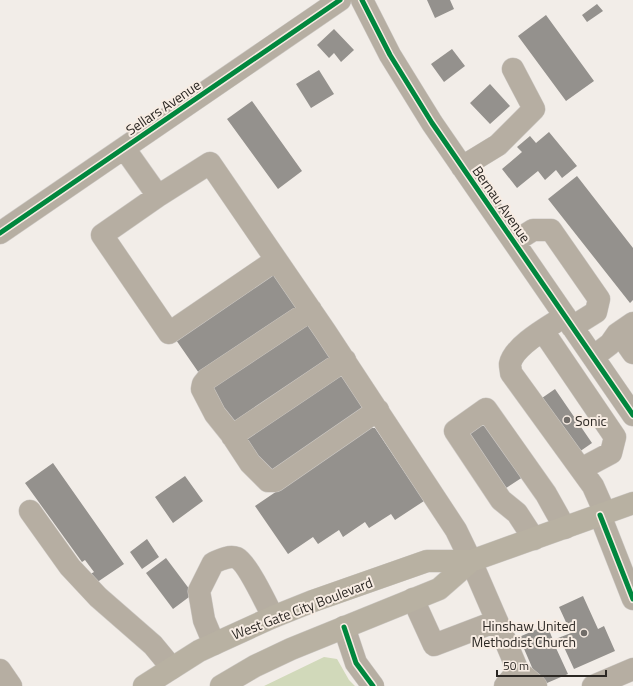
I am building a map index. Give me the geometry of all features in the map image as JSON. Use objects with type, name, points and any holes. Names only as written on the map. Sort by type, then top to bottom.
[{"type":"main road","name":"West Gate City Boulevard","points":[[144,686],[214,644],[273,617],[428,561],[471,561],[633,503]]},
{"type":"main road","name":"West Gate City Boulevard","points":[[221,686],[256,666],[291,649],[439,589],[471,561]]},
{"type":"street","name":"Sellars Avenue","points":[[0,233],[340,0]]},
{"type":"street","name":"Bernau Avenue","points":[[362,0],[390,55],[432,123],[633,416]]},
{"type":"street","points":[[462,167],[498,146],[534,109],[513,69]]},
{"type":"street","points":[[124,148],[158,196]]},
{"type":"street","points":[[276,260],[169,333],[102,234],[210,163],[345,360],[456,530],[497,621],[511,679],[536,686]]},
{"type":"street","points":[[514,242],[533,230],[551,230],[599,299],[596,312],[543,331],[521,346],[514,355],[510,364],[511,373],[592,486],[633,599]]},
{"type":"street","points":[[311,310],[207,379],[202,384],[202,389],[215,414],[250,463],[268,482],[275,481],[378,410]]},
{"type":"street","points":[[593,357],[610,344],[626,328],[633,353]]},
{"type":"street","points":[[543,331],[615,437],[611,453],[581,469]]},
{"type":"street","points":[[232,436],[345,360]]},
{"type":"street","points":[[534,539],[517,513],[501,500],[454,430],[486,409],[546,494],[565,528]]},
{"type":"street","points":[[30,511],[70,567],[98,597],[153,644],[172,668]]},
{"type":"street","points":[[214,644],[204,620],[200,591],[213,563],[229,557],[237,558],[245,565],[273,617]]},
{"type":"street","points":[[413,599],[434,645],[497,621]]},
{"type":"street","points":[[344,627],[356,663],[373,686]]},
{"type":"street","points":[[0,670],[11,686]]},
{"type":"street","points":[[593,686],[626,677]]},
{"type":"green space","points":[[324,657],[337,659],[349,680],[355,686],[264,686]]},
{"type":"building","points":[[427,0],[450,0],[454,9],[435,18]]},
{"type":"building","points":[[597,4],[603,11],[587,22],[582,15]]},
{"type":"building","points":[[546,15],[594,81],[566,101],[518,36]]},
{"type":"building","points":[[334,29],[354,50],[341,62],[334,53],[329,58],[317,45]]},
{"type":"building","points":[[452,49],[465,66],[444,82],[431,64]]},
{"type":"building","points":[[319,70],[334,94],[311,108],[296,84]]},
{"type":"building","points":[[490,84],[510,106],[490,124],[470,103]]},
{"type":"building","points":[[252,101],[302,171],[278,189],[227,119]]},
{"type":"building","points":[[549,132],[577,166],[562,178],[556,170],[545,180],[538,171],[517,188],[502,169],[522,152],[517,147],[530,136],[536,143]]},
{"type":"building","points":[[577,176],[633,248],[633,300],[630,303],[548,199]]},
{"type":"building","points":[[273,270],[300,308],[201,376],[174,337]]},
{"type":"building","points":[[308,319],[334,359],[234,425],[208,386]]},
{"type":"building","points":[[341,369],[368,408],[269,475],[242,436]]},
{"type":"building","name":"Sonic","points":[[555,389],[592,443],[579,452],[542,398]]},
{"type":"building","points":[[489,419],[526,475],[503,490],[465,434]]},
{"type":"building","points":[[370,428],[375,428],[424,501],[395,520],[391,514],[369,528],[365,522],[343,537],[339,530],[318,544],[313,537],[288,554],[255,506]]},
{"type":"building","points":[[53,463],[124,564],[93,585],[87,576],[94,572],[85,560],[82,562],[25,483]]},
{"type":"building","points":[[185,476],[203,501],[173,523],[155,497]]},
{"type":"building","points":[[147,539],[159,557],[142,569],[130,552]]},
{"type":"building","points":[[166,558],[193,594],[173,609],[146,573]]},
{"type":"building","points":[[583,596],[598,629],[604,626],[615,651],[574,669],[563,645],[556,648],[568,674],[540,686],[519,637],[547,625],[553,640],[571,633],[559,607]]},
{"type":"cycle path","points":[[0,233],[340,0]]},
{"type":"cycle path","points":[[362,0],[390,55],[432,123],[633,415]]},
{"type":"cycle path","points":[[600,515],[633,599]]},
{"type":"cycle path","points":[[344,627],[356,663],[373,686]]},
{"type":"place","name":"Sonic","points":[[567,420]]},
{"type":"place","name":"Hinshaw United Methodist Church","points":[[584,633]]}]
